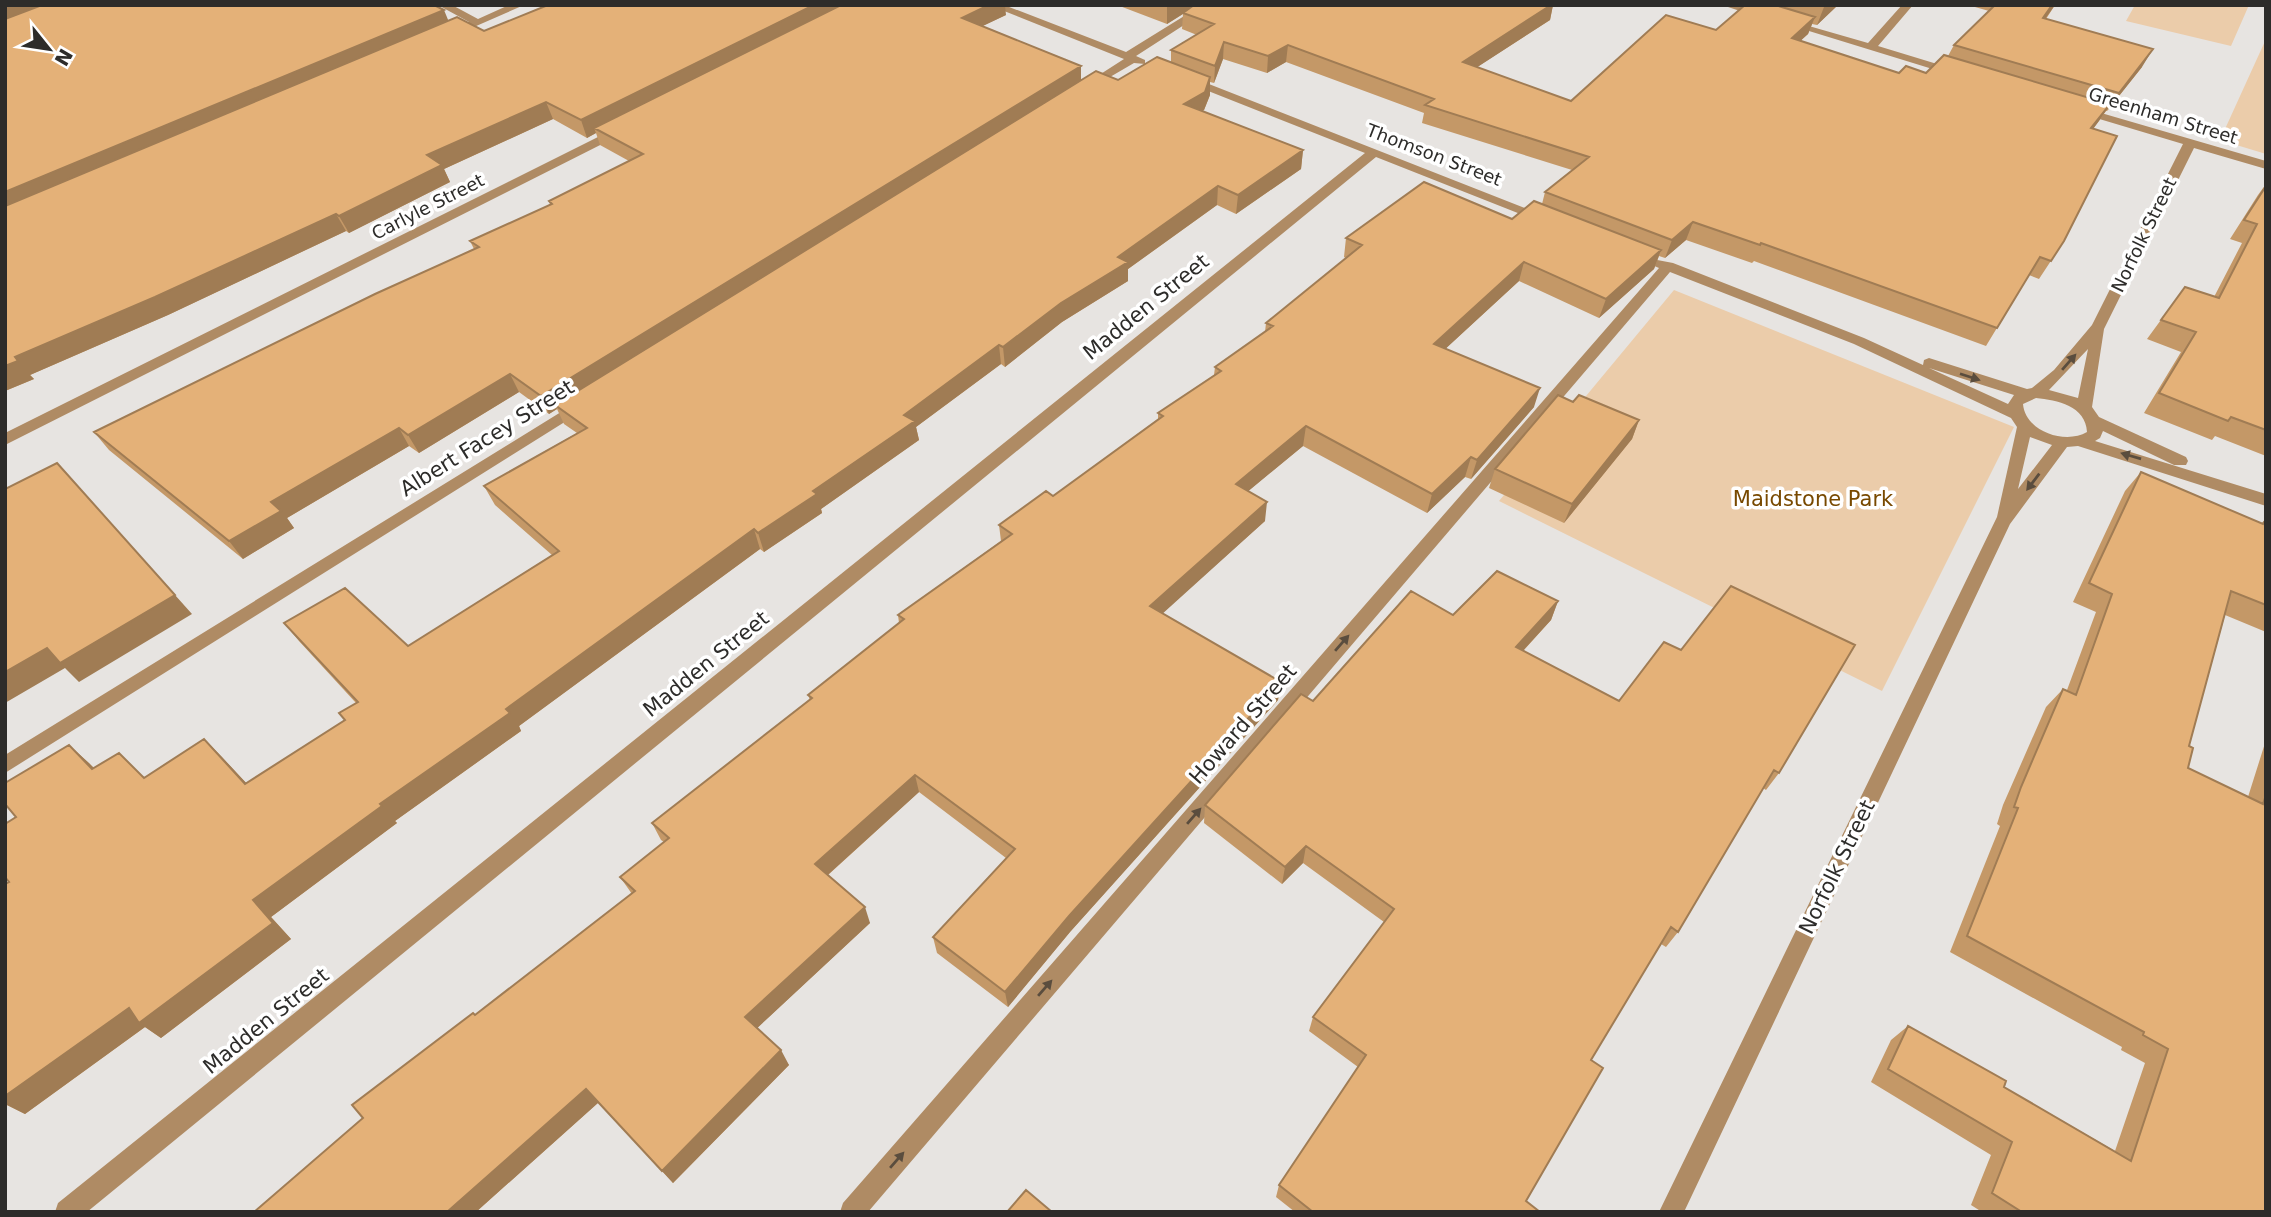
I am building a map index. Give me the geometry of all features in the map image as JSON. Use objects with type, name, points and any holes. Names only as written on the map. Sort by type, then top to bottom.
[{"type":"street","points":[[443,5],[478,23]]},
{"type":"street","points":[[440,39],[519,5]]},
{"type":"street","name":"Thomson Street","points":[[995,5],[1553,221]]},
{"type":"street","points":[[1075,95],[1210,5]]},
{"type":"street","points":[[1727,5],[1964,75]]},
{"type":"street","points":[[1871,47],[1908,5]]},
{"type":"street","name":"Greenham Street","points":[[2070,107],[2266,165]]},
{"type":"street","name":"Carlyle Street","points":[[5,440],[629,125]]},
{"type":"street","name":"Norfolk Street","points":[[2003,522],[2020,420],[2015,402],[2031,394],[2059,373],[2098,327],[2190,143]]},
{"type":"street","name":"Madden Street","points":[[67,1212],[1374,152]]},
{"type":"street","points":[[1642,256],[1859,341],[2031,394],[2061,397],[2089,415],[2266,500]]},
{"type":"street","name":"Howard Street","points":[[852,1212],[1668,266]]},
{"type":"street","name":"Norfolk Street","points":[[2089,415],[2098,327]]},
{"type":"street","points":[[1859,341],[2020,420],[2036,433],[2062,442],[2081,442],[2266,500]]},
{"type":"street","name":"Albert Facey Street","points":[[5,765],[593,397]]},
{"type":"street","points":[[2081,442],[2095,434],[2089,415]]},
{"type":"street","name":"Norfolk Street","points":[[1671,1212],[2003,522],[2062,442]]},
{"type":"green space","points":[[2135,5],[2249,5],[2231,46],[2126,21]]},
{"type":"green space","points":[[2266,39],[2266,154],[2220,140]]},
{"type":"green space","name":"Maidstone Park","points":[[1674,290],[2014,427],[1882,691],[1499,501]]},
{"type":"building","points":[[42,5],[434,5],[444,10],[5,192],[5,19]]},
{"type":"building","points":[[548,5],[814,5],[581,120],[546,102],[427,155],[442,165],[339,216],[336,214],[155,297],[15,357],[18,361],[5,366],[5,206],[457,17],[484,31]]},
{"type":"building","points":[[841,5],[989,5],[962,18],[1081,66],[541,396],[510,374],[408,435],[399,428],[271,502],[281,511],[229,541],[94,432],[375,294],[479,247],[470,241],[552,204],[549,201],[643,154],[594,128]]},
{"type":"building","points":[[1194,5],[1551,5],[1463,62],[1571,101],[1666,15],[1716,30],[1745,5],[1775,5],[1815,17],[1792,38],[1899,73],[1906,66],[1926,73],[1944,55],[2110,104],[2091,128],[2117,136],[2064,241],[2051,261],[2040,257],[1997,328],[1761,243],[1760,245],[1693,222],[1672,240],[1545,192],[1589,157],[1425,105],[1434,99],[1288,45],[1268,56],[1224,42],[1215,66],[1171,50],[1214,24],[1183,13]]},
{"type":"building","points":[[1995,5],[2052,5],[2043,18],[2153,49],[2119,93],[1954,45]]},
{"type":"building","points":[[1157,57],[1210,77],[1205,92],[1184,104],[1303,150],[1238,195],[1218,186],[1118,257],[1128,262],[1061,303],[1003,347],[999,345],[904,415],[915,421],[813,491],[817,494],[758,533],[754,529],[506,709],[510,713],[380,804],[382,806],[253,900],[273,923],[139,1023],[129,1008],[5,1096],[5,884],[9,882],[5,877],[5,824],[16,817],[5,804],[5,783],[69,745],[92,769],[119,753],[144,778],[204,739],[245,784],[345,720],[339,713],[358,702],[284,623],[345,588],[408,646],[559,551],[484,486],[587,428],[555,405],[1096,71],[1118,80]]},
{"type":"building","points":[[1424,182],[1512,219],[1534,201],[1661,250],[1606,299],[1524,262],[1434,344],[1540,388],[1477,460],[1471,457],[1432,494],[1306,426],[1236,484],[1267,502],[1150,606],[1281,682],[1069,916],[1005,992],[933,937],[1015,849],[915,775],[815,864],[865,907],[745,1017],[781,1050],[662,1171],[586,1089],[447,1212],[254,1212],[363,1118],[352,1105],[473,1013],[475,1015],[635,891],[620,877],[669,838],[652,823],[812,698],[808,695],[904,619],[898,615],[1012,534],[999,525],[1046,491],[1053,496],[1163,416],[1158,413],[1221,371],[1215,367],[1273,326],[1266,323],[1362,245],[1346,238]]},
{"type":"building","points":[[2266,186],[2266,430],[2231,417],[2228,421],[2159,393],[2196,332],[2161,320],[2185,287],[2219,298],[2257,224],[2244,220]]},
{"type":"building","points":[[1558,395],[1573,402],[1579,395],[1639,420],[1572,504],[1495,469]]},
{"type":"building","points":[[57,463],[175,595],[60,663],[47,648],[5,672],[5,489]]},
{"type":"building","points":[[2141,472],[2266,523],[2266,605],[2231,591],[2189,746],[2193,748],[2188,768],[2263,804],[2266,795],[2266,1212],[2022,1212],[1992,1193],[2012,1142],[1888,1069],[1908,1026],[2006,1081],[2004,1087],[2131,1161],[2168,1049],[2143,1035],[2144,1032],[1967,936],[2018,808],[2014,807],[2021,787],[2063,689],[2076,695],[2112,594],[2089,583]]},
{"type":"building","points":[[1497,571],[1558,601],[1516,647],[1619,701],[1664,642],[1681,650],[1731,586],[1855,645],[1779,773],[1774,770],[1678,932],[1671,927],[1591,1060],[1603,1068],[1526,1201],[1540,1212],[1313,1212],[1279,1185],[1366,1055],[1313,1017],[1394,909],[1306,846],[1285,867],[1205,805],[1301,694],[1313,701],[1411,591],[1453,615]]},
{"type":"building","points":[[1026,1190],[1052,1212],[1007,1212]]}]
